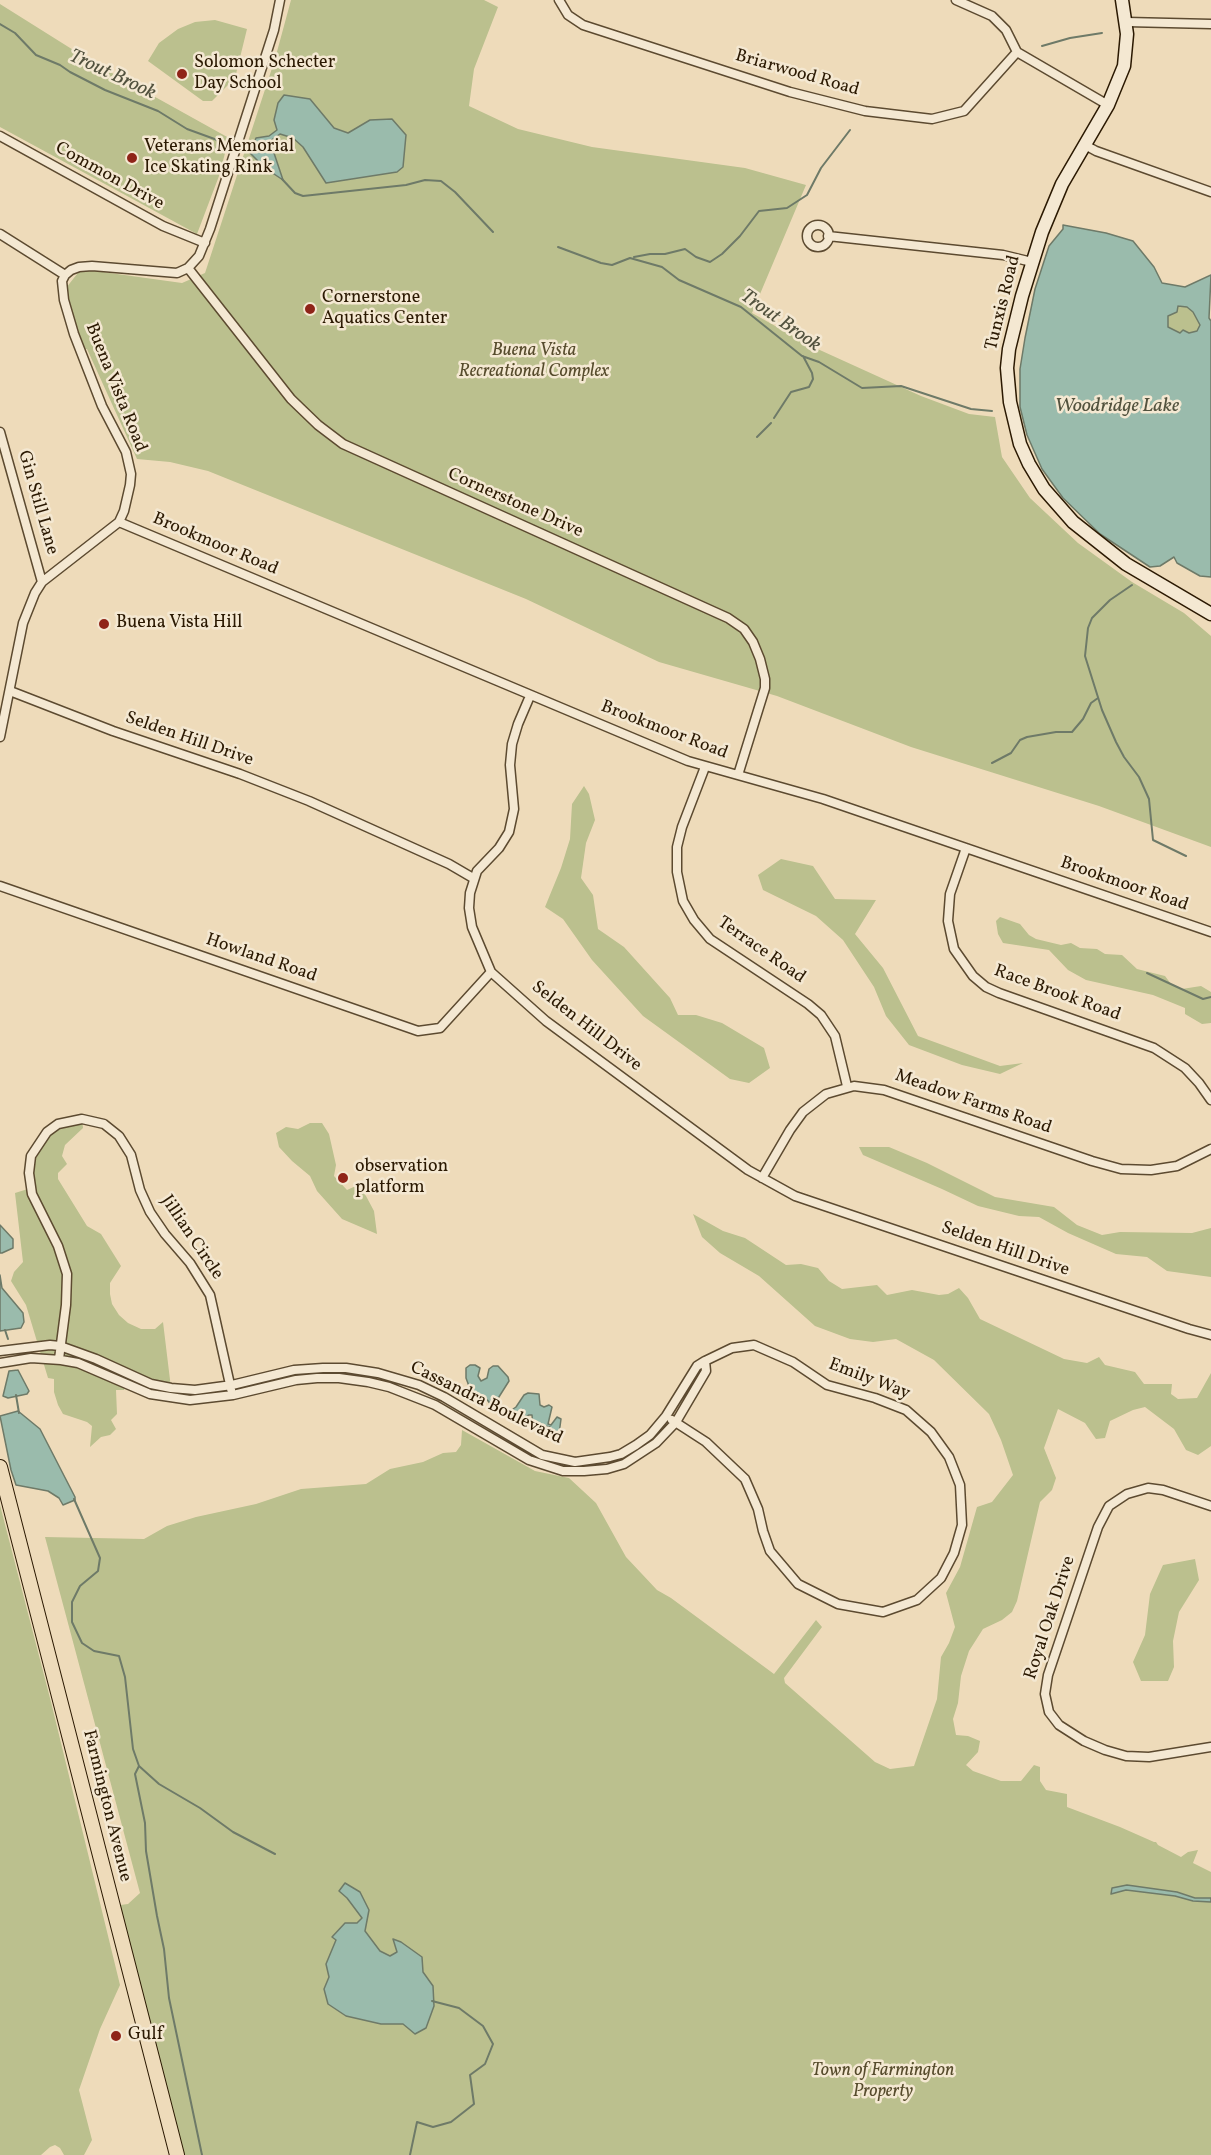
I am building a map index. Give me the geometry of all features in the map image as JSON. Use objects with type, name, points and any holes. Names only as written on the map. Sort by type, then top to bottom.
[{"type":"main road","name":"Farmington Avenue","points":[[1,1474],[177,2155]]},
{"type":"street","points":[[0,234],[65,274],[79,267],[92,266],[166,274],[177,273],[188,268],[199,256],[205,243],[274,30],[280,0]]},
{"type":"street","name":"Briarwood Road","points":[[559,0],[568,15],[583,25],[790,92],[866,111],[932,119],[964,111],[1017,52]]},
{"type":"street","points":[[957,0],[992,16],[1006,30],[1017,52],[1108,105]]},
{"type":"street","name":"Tunxis Road","points":[[1122,0],[1127,22],[1124,66],[1108,105],[1058,194],[1032,262],[1013,328],[1007,368],[1010,402],[1014,424],[1029,464],[1054,502],[1072,522],[1126,564],[1211,615]]},
{"type":"street","points":[[1127,22],[1211,24]]},
{"type":"street","name":"Common Drive","points":[[0,136],[163,226],[205,243]]},
{"type":"street","points":[[1085,145],[1211,192]]},
{"type":"street","points":[[828,236],[1003,255],[1032,262]]},
{"type":"street","name":"Cornerstone Drive","points":[[188,268],[291,399],[318,425],[343,444],[728,618],[744,629],[757,651],[765,679],[765,688],[738,775]]},
{"type":"street","name":"Buena Vista Road","points":[[65,274],[62,289],[74,334],[102,406],[129,463],[130,485],[119,522]]},
{"type":"street","name":"Gin Still Lane","points":[[0,432],[42,582]]},
{"type":"street","points":[[0,737],[23,623],[34,593],[42,582],[119,522]]},
{"type":"street","name":"Brookmoor Road","points":[[119,522],[530,696],[705,767],[823,799],[1211,932]]},
{"type":"street","name":"Selden Hill Drive","points":[[10,691],[113,731],[240,774],[309,801],[450,864],[473,878],[470,901],[471,921],[491,972],[546,1021],[762,1178],[810,1202],[1211,1335]]},
{"type":"street","points":[[473,878],[479,868],[499,848],[509,832],[514,809],[510,765],[512,744],[530,696]]},
{"type":"street","name":"Terrace Road","points":[[705,767],[682,827],[677,847],[676,872],[683,901],[694,920],[710,939],[821,1015],[835,1036],[847,1086]]},
{"type":"street","name":"Race Brook Road","points":[[966,848],[950,894],[948,921],[954,950],[973,976],[999,993],[1154,1048],[1185,1068],[1211,1100]]},
{"type":"street","name":"Howland Road","points":[[0,886],[418,1031],[440,1028],[491,972]]},
{"type":"street","points":[[762,1178],[803,1112],[826,1094],[847,1086]]},
{"type":"street","name":"Meadow Farms Road","points":[[847,1086],[884,1090],[1120,1169],[1151,1170],[1177,1166],[1211,1149]]},
{"type":"street","name":"Jillian Circle","points":[[59,1359],[66,1305],[67,1274],[58,1246],[32,1194],[29,1173],[31,1156],[47,1132],[58,1124],[81,1119],[104,1124],[119,1136],[131,1155],[140,1190],[150,1212],[190,1263],[210,1295],[233,1395]]},
{"type":"street","name":"Cassandra Boulevard","points":[[0,1351],[50,1345],[60,1346],[96,1359],[151,1384],[195,1390],[230,1385],[294,1370],[346,1368],[378,1373],[419,1385],[444,1397],[543,1455],[575,1462],[595,1461],[621,1454],[650,1435],[666,1416]]},
{"type":"street","name":"Emily Way","points":[[754,1345],[794,1362],[827,1385],[875,1398],[906,1410],[931,1432],[949,1457],[960,1485],[962,1525],[954,1553],[941,1578],[917,1600],[883,1612],[838,1604],[798,1584],[770,1551],[758,1509],[745,1479],[706,1442],[666,1416],[697,1366],[705,1362],[732,1348],[754,1345]]},
{"type":"street","name":"Cassandra Boulevard","points":[[0,1363],[31,1358],[59,1359],[78,1363],[136,1389],[169,1398],[190,1400],[233,1395],[300,1379],[339,1378],[389,1387],[435,1405],[529,1461],[563,1471],[584,1472],[624,1464],[656,1443],[676,1422]]},
{"type":"street","points":[[676,1422],[706,1371],[705,1362]]},
{"type":"street","name":"Royal Oak Drive","points":[[1211,1506],[1163,1490],[1148,1488],[1127,1494],[1109,1506],[1098,1527],[1048,1675],[1045,1694],[1049,1712],[1059,1725],[1084,1741],[1105,1750],[1126,1756],[1149,1757],[1211,1747]]},
{"type":"green space","name":"Buena Vista Recreational Complex","points":[[291,0],[484,0],[498,7],[474,69],[469,106],[518,129],[592,147],[745,168],[806,185],[752,313],[811,346],[921,396],[969,414],[995,417],[1002,457],[1030,498],[1078,543],[1132,582],[1184,613],[1211,636],[1211,847],[1099,806],[911,747],[777,696],[659,662],[526,599],[208,471],[170,462],[137,459],[87,349],[81,350],[66,288],[81,269],[182,283],[205,273],[275,59]]},
{"type":"green space","points":[[0,4],[94,63],[229,138],[219,176],[197,234],[0,127]]},
{"type":"green space","points":[[215,20],[247,29],[235,78],[212,101],[203,101],[148,61],[159,43],[178,29],[195,22]]},
{"type":"green space","points":[[1178,306],[1187,307],[1193,312],[1200,325],[1197,332],[1180,333],[1168,327],[1168,316],[1177,312]]},
{"type":"green space","points":[[584,786],[589,794],[595,820],[586,843],[581,878],[593,895],[598,929],[624,947],[670,998],[678,1015],[696,1015],[722,1023],[764,1048],[770,1068],[749,1083],[730,1079],[643,1016],[592,960],[563,919],[545,907],[570,839],[572,804]]},
{"type":"green space","points":[[781,859],[813,866],[835,899],[876,900],[855,934],[883,968],[918,1036],[1000,1066],[1023,1063],[1000,1074],[962,1065],[909,1045],[886,1016],[874,987],[843,940],[816,916],[763,890],[758,875]]},
{"type":"green space","points":[[1000,917],[1020,924],[1029,935],[1036,939],[1061,945],[1071,943],[1080,948],[1097,949],[1105,954],[1122,955],[1137,969],[1165,976],[1171,984],[1182,989],[1201,986],[1211,992],[1211,1023],[1202,1024],[1185,1014],[1185,1008],[1153,995],[1086,980],[1068,970],[1049,950],[1003,943],[998,934],[996,921]]},
{"type":"green space","points":[[82,1119],[83,1128],[65,1145],[62,1156],[67,1164],[58,1173],[58,1179],[87,1226],[101,1234],[121,1266],[110,1283],[112,1304],[119,1315],[128,1323],[141,1329],[155,1329],[163,1322],[171,1388],[131,1375],[124,1390],[116,1390],[117,1414],[111,1420],[116,1429],[110,1435],[101,1437],[90,1447],[92,1426],[63,1414],[58,1405],[54,1392],[54,1379],[48,1378],[26,1305],[11,1281],[14,1272],[23,1262],[15,1193],[31,1188],[31,1156],[47,1132]]},
{"type":"green space","points":[[310,1123],[322,1123],[329,1134],[336,1165],[334,1176],[347,1190],[358,1185],[374,1211],[377,1234],[342,1219],[317,1191],[310,1176],[279,1147],[276,1133],[286,1127],[298,1129]]},
{"type":"green space","points":[[859,1147],[889,1147],[995,1197],[1054,1207],[1077,1225],[1102,1235],[1120,1232],[1192,1233],[1211,1228],[1211,1277],[1167,1271],[1147,1257],[1116,1254],[1068,1233],[1039,1217],[1019,1216],[978,1206],[863,1155]]},
{"type":"green space","name":"Town of Farmington Property","points":[[693,1214],[723,1231],[745,1238],[786,1265],[801,1264],[818,1268],[829,1281],[842,1289],[877,1285],[887,1295],[912,1290],[939,1295],[948,1294],[959,1288],[968,1298],[980,1319],[1064,1359],[1087,1363],[1099,1357],[1105,1365],[1135,1372],[1144,1384],[1172,1384],[1171,1394],[1178,1399],[1197,1398],[1211,1373],[1211,1446],[1198,1455],[1186,1450],[1174,1429],[1145,1407],[1110,1421],[1105,1438],[1096,1439],[1085,1423],[1058,1409],[1044,1448],[1056,1478],[1052,1490],[1040,1502],[1017,1601],[1012,1612],[1002,1620],[983,1629],[969,1651],[961,1676],[958,1703],[953,1719],[956,1735],[968,1736],[980,1741],[978,1752],[966,1765],[973,1771],[1001,1781],[1021,1781],[1034,1765],[1040,1767],[1040,1781],[1046,1790],[1067,1794],[1067,1807],[1156,1842],[1181,1857],[1188,1852],[1198,1850],[1193,1863],[1211,1872],[1211,2155],[177,2155],[113,1906],[128,1904],[140,1893],[45,1537],[144,1539],[167,1526],[256,1504],[301,1489],[366,1484],[390,1469],[423,1462],[443,1453],[456,1452],[461,1445],[462,1430],[535,1471],[569,1478],[596,1503],[626,1557],[657,1590],[774,1674],[816,1620],[822,1627],[784,1678],[785,1683],[875,1762],[890,1769],[914,1766],[937,1699],[941,1657],[955,1627],[946,1593],[960,1567],[977,1507],[992,1502],[1013,1475],[1001,1440],[989,1414],[934,1360],[896,1339],[873,1342],[850,1339],[815,1326],[759,1276],[720,1253],[702,1237]]},
{"type":"green space","points":[[0,1505],[120,1985],[100,2029],[79,2090],[92,2140],[84,2155],[64,2155],[55,2145],[41,2155],[0,2155]]},
{"type":"green space","points":[[1195,1559],[1199,1580],[1179,1612],[1173,1641],[1174,1667],[1168,1681],[1141,1681],[1133,1662],[1145,1635],[1150,1594],[1163,1565]]},
{"type":"water","points":[[284,95],[310,99],[334,128],[348,133],[370,120],[392,119],[406,135],[403,167],[397,172],[326,183],[303,147],[293,138],[280,134],[270,141],[283,180],[265,168],[250,153],[256,138],[269,136],[277,130],[274,120],[278,103]]},
{"type":"water","name":"Woodridge Lake","points":[[1063,225],[1133,241],[1154,267],[1162,283],[1185,287],[1211,275],[1209,318],[1211,321],[1211,577],[1200,576],[1177,563],[1174,557],[1160,566],[1150,567],[1100,534],[1063,498],[1042,469],[1027,435],[1020,407],[1020,369],[1025,338],[1035,289],[1049,246],[1063,229]],"holes":[[[1178,306],[1187,307],[1193,312],[1200,325],[1197,331],[1189,333],[1183,330],[1180,333],[1168,327],[1168,316],[1177,312]]]},
{"type":"water","points":[[0,1225],[13,1239],[13,1248],[2,1253],[0,1253]]},
{"type":"water","points":[[0,1275],[2,1288],[23,1313],[24,1322],[21,1328],[0,1331]]},
{"type":"water","points":[[470,1365],[480,1368],[478,1376],[481,1381],[487,1378],[489,1369],[493,1366],[498,1366],[508,1377],[509,1381],[497,1400],[500,1408],[510,1411],[516,1407],[524,1395],[539,1394],[540,1405],[552,1407],[548,1424],[551,1425],[557,1417],[561,1419],[559,1434],[552,1435],[550,1427],[545,1426],[538,1433],[533,1426],[532,1415],[519,1420],[492,1406],[485,1397],[479,1400],[470,1389],[466,1378],[466,1368]]},
{"type":"water","points":[[18,1370],[29,1391],[27,1394],[8,1398],[3,1396],[9,1371]]},
{"type":"water","points":[[18,1411],[40,1429],[75,1500],[63,1505],[59,1498],[48,1491],[16,1485],[0,1416]]},
{"type":"water","points":[[345,1883],[360,1892],[369,1910],[365,1931],[380,1951],[390,1956],[397,1952],[393,1939],[422,1957],[423,1972],[433,1986],[434,2006],[426,2028],[415,2034],[403,2024],[381,2024],[346,2016],[328,2004],[324,1989],[329,1977],[326,1964],[336,1940],[332,1937],[345,1923],[357,1923],[362,1918],[339,1891]]},
{"type":"water","points":[[1127,1885],[1177,1892],[1195,1898],[1211,1898],[1211,1902],[1126,1890],[1111,1894],[1112,1888]]},
{"type":"waterway","name":"Trout Brook","points":[[0,24],[15,33],[36,55],[60,65],[105,90],[158,111],[187,129],[220,141]]},
{"type":"waterway","points":[[1042,46],[1070,38],[1102,33]]},
{"type":"waterway","points":[[634,257],[665,254],[685,249],[696,257],[710,262],[722,254],[740,236],[759,211],[787,208],[807,195],[821,168],[850,130]]},
{"type":"waterway","name":"Trout Brook","points":[[282,179],[295,193],[303,196],[406,185],[425,180],[441,181],[455,192],[493,232]]},
{"type":"waterway","name":"Trout Brook","points":[[558,247],[601,263],[612,265],[630,258],[662,267],[679,280],[741,307],[802,356],[819,362],[862,388],[901,386],[971,409],[992,411]]},
{"type":"waterway","points":[[774,418],[791,392],[809,387],[813,379],[803,356]]},
{"type":"waterway","points":[[757,437],[771,423]]},
{"type":"waterway","points":[[1132,585],[1110,600],[1092,618],[1088,628],[1085,656],[1102,710],[1116,742],[1139,777],[1149,799],[1153,840],[1186,856]]},
{"type":"waterway","points":[[992,763],[1011,753],[1020,740],[1027,737],[1072,732],[1083,719],[1091,703],[1098,698]]},
{"type":"waterway","points":[[1147,973],[1203,999],[1211,997]]},
{"type":"waterway","points":[[5,1330],[8,1339]]},
{"type":"waterway","points":[[16,1395],[19,1413]]},
{"type":"waterway","points":[[74,1499],[100,1558],[98,1571],[80,1586],[72,1602],[72,1622],[82,1643],[94,1651],[119,1656],[125,1677],[133,1749],[139,1766],[159,1784],[200,1808],[233,1832],[275,1854]]},
{"type":"waterway","points":[[139,1766],[135,1774],[145,1823],[146,1851],[164,1949],[169,1998],[202,2155]]},
{"type":"waterway","points":[[410,2155],[417,2122],[433,2127],[451,2122],[474,2104],[470,2075],[485,2064],[493,2044],[483,2026],[459,2008],[432,2001]]},
{"type":"place","name":"Solomon Schecter Day School","points":[[182,74]]},
{"type":"place","name":"Veterans Memorial Ice Skating Rink","points":[[132,158]]},
{"type":"place","name":"Cornerstone Aquatics Center","points":[[310,309]]},
{"type":"place","name":"Buena Vista Hill","points":[[104,624]]},
{"type":"place","name":"observation platform","points":[[343,1178]]},
{"type":"place","name":"Gulf","points":[[116,2036]]}]
